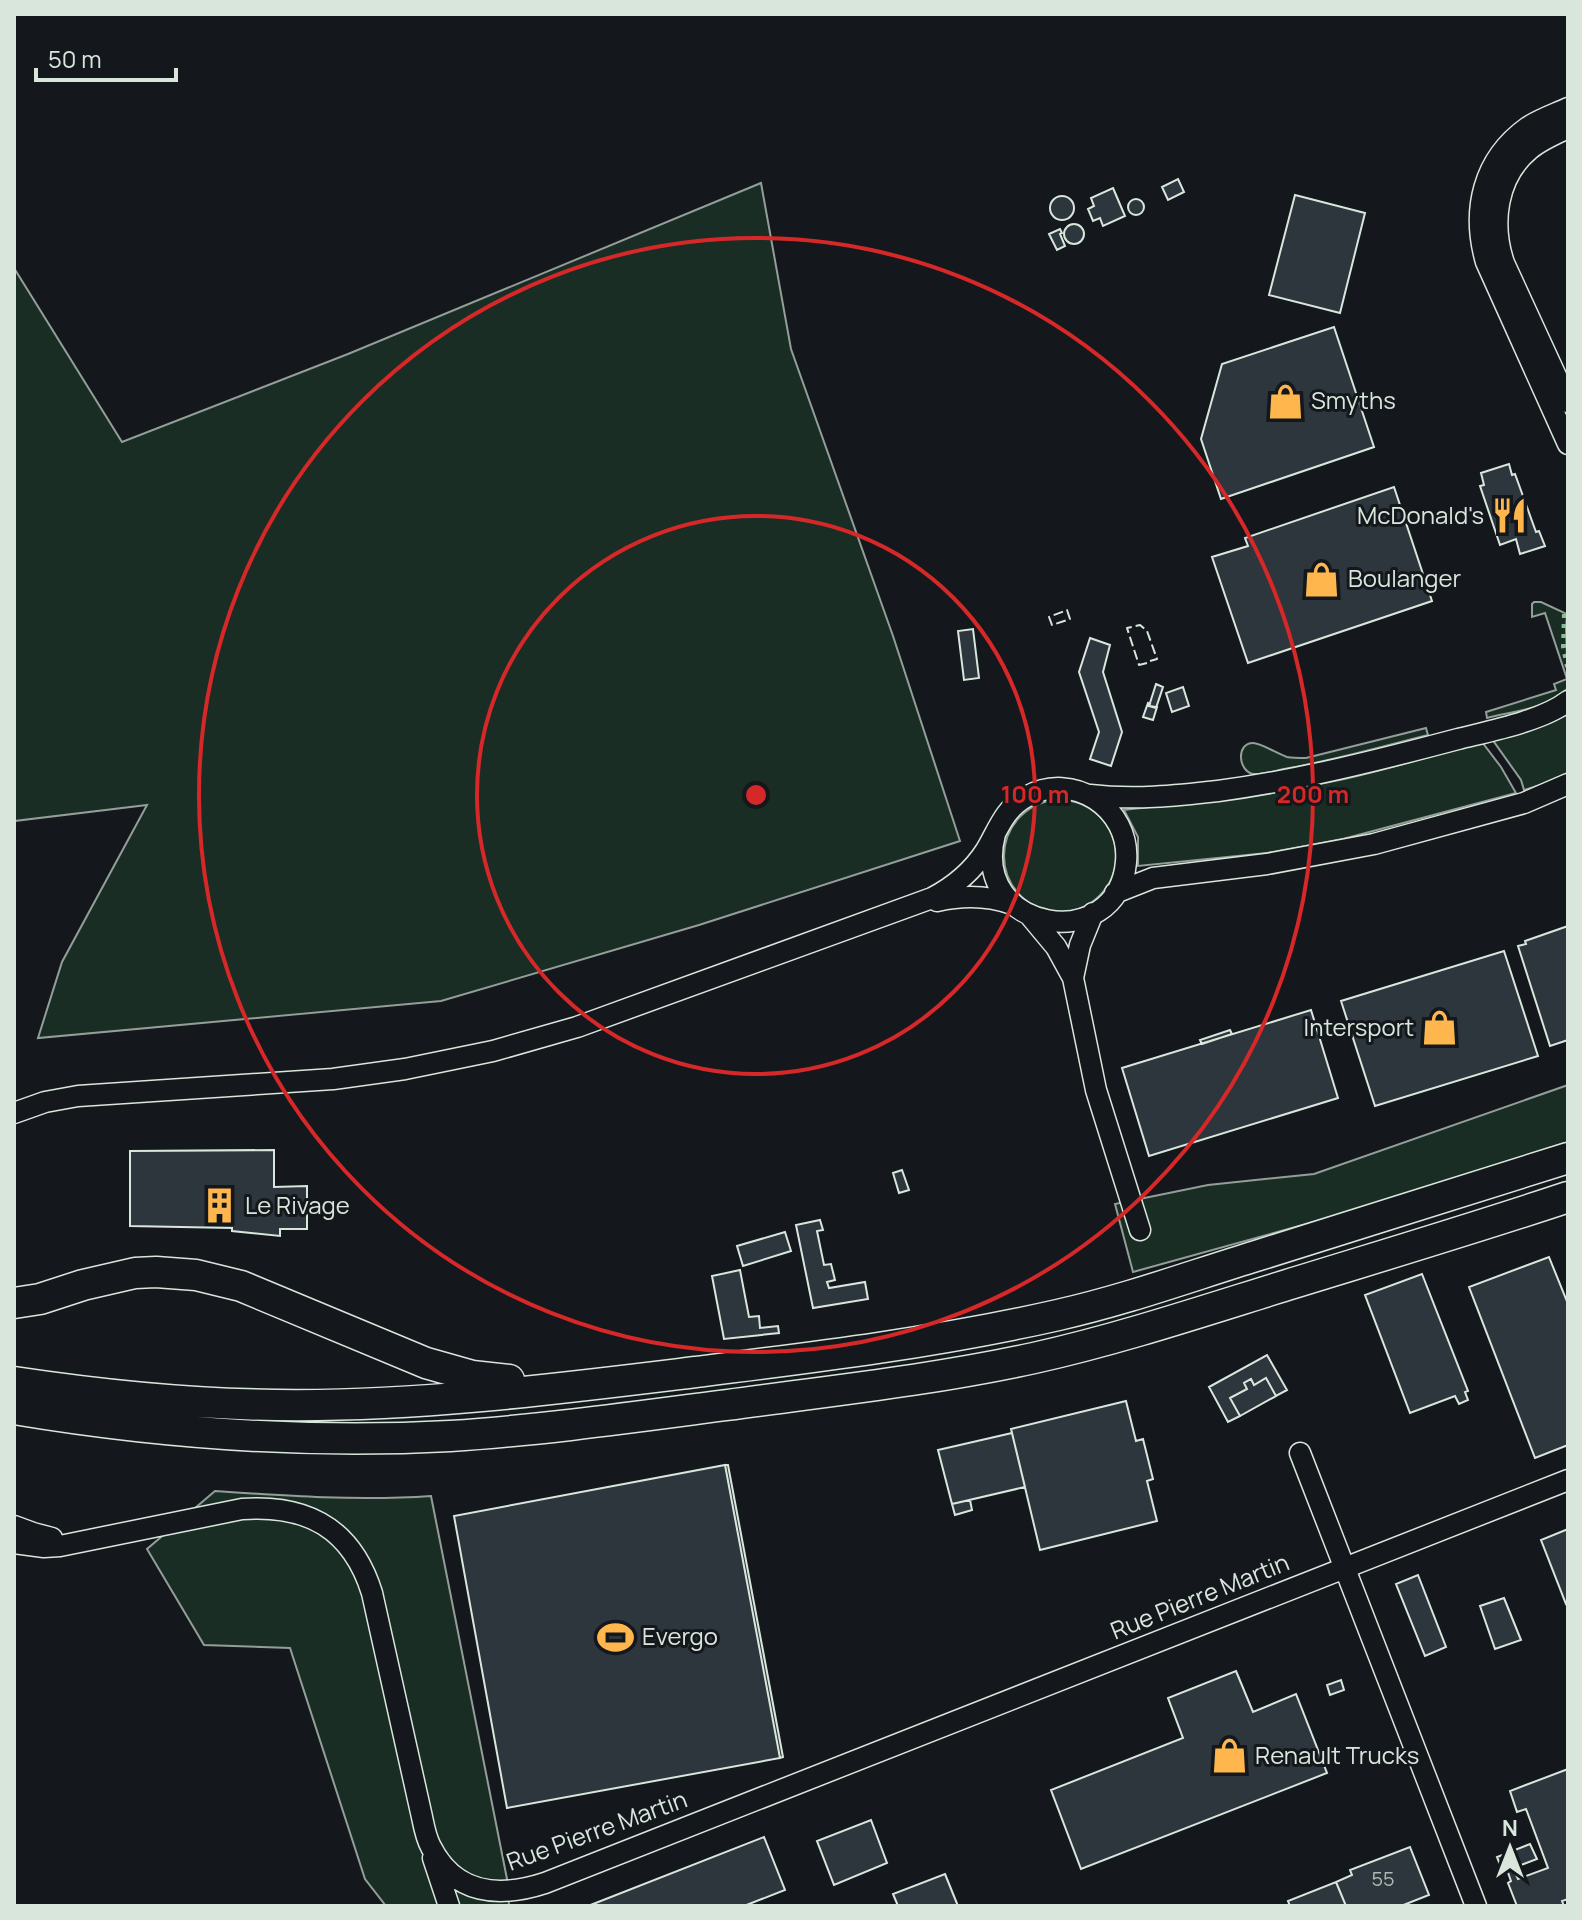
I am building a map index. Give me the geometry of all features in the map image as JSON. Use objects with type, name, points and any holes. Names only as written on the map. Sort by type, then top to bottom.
[{"type":"highway","points":[[20,1396],[122,1397],[277,1405],[421,1400],[624,1381],[883,1347],[1060,1315],[1568,1158]]},
{"type":"highway","points":[[20,1396],[74,1419],[170,1431],[275,1437],[400,1438],[572,1425],[874,1386],[988,1367],[1074,1348],[1568,1197]]},
{"type":"highway","points":[[14,1303],[135,1273],[175,1272],[241,1286],[426,1363],[472,1376],[525,1382],[624,1381]]},
{"type":"street","points":[[1568,108],[1526,129],[1505,149],[1483,189],[1479,219],[1486,262],[1568,444]]},
{"type":"street","points":[[1568,128],[1532,147],[1511,170],[1500,198],[1497,227],[1504,263],[1568,402]]},
{"type":"street","points":[[14,1098],[333,1079],[451,1061],[534,1040],[915,906],[946,891],[965,876],[980,858],[1008,810],[1030,794],[1057,788],[1127,799],[1247,787],[1384,759],[1514,724],[1548,713],[1568,701]]},
{"type":"street","points":[[1115,893],[1153,878],[1267,864],[1374,844],[1524,803],[1568,784]]},
{"type":"street","points":[[1030,916],[1062,923],[1079,920],[1105,904],[1115,893],[1125,869],[1127,852],[1123,834],[1110,812],[1090,795]]},
{"type":"street","points":[[995,834],[991,859],[1001,891],[1012,904],[1030,916],[1056,947],[1073,978],[1093,1080],[1140,1230]]},
{"type":"street","points":[[915,906],[964,896],[992,898],[1012,904]]},
{"type":"street","points":[[1073,978],[1080,945],[1093,913]]},
{"type":"street","points":[[14,1113],[45,1102],[78,1096]]},
{"type":"street","points":[[1300,1453],[1476,1906]]},
{"type":"street","name":"Rue Pierre Martin","points":[[14,1543],[60,1546],[242,1509],[262,1508],[295,1512],[330,1530],[345,1543],[362,1566],[372,1593],[430,1846],[452,1875],[465,1884],[488,1891],[511,1892],[545,1883],[1568,1480]]},
{"type":"street","name":"Rue Pierre Martin","points":[[14,1526],[54,1538],[84,1541]]},
{"type":"street","points":[[430,1846],[449,1906]]},
{"type":"street","points":[[483,1906],[511,1892]]},
{"type":"green space","points":[[761,183],[791,349],[893,636],[960,841],[699,925],[441,1001],[38,1038],[62,962],[147,805],[14,821],[14,268],[122,442],[348,354]]},
{"type":"green space","points":[[1534,602],[1567,614],[1568,688],[1541,705],[1487,718],[1486,712],[1556,690],[1554,684],[1567,679],[1545,613],[1532,617]]},
{"type":"green space","points":[[1568,714],[1568,773],[1524,790],[1521,780],[1492,739],[1552,722]]},
{"type":"green space","points":[[1426,728],[1428,735],[1269,773],[1253,774],[1242,763],[1244,747],[1253,743],[1287,757],[1306,758]]},
{"type":"green space","points":[[1482,742],[1516,793],[1343,839],[1267,853],[1138,866],[1138,837],[1124,810],[1314,785]]},
{"type":"green space","points":[[1060,800],[1081,804],[1100,816],[1112,835],[1116,856],[1112,877],[1100,896],[1081,908],[1060,912],[1039,908],[1020,896],[1008,877],[1004,856],[1008,835],[1020,816],[1039,804]]},
{"type":"green space","points":[[1568,1085],[1568,1142],[1335,1216],[1133,1272],[1115,1204],[1208,1185],[1314,1174]]},
{"type":"green space","points":[[215,1491],[350,1498],[431,1496],[507,1879],[509,1906],[386,1906],[365,1879],[290,1648],[204,1645],[147,1549]]},
{"type":"building","points":[[1178,179],[1184,192],[1168,200],[1162,187]]},
{"type":"building","points":[[1113,188],[1125,216],[1103,226],[1100,218],[1093,221],[1088,209],[1094,206],[1091,198]]},
{"type":"building","points":[[1295,195],[1365,213],[1340,313],[1269,295]]},
{"type":"building","points":[[1062,196],[1073,203],[1074,208],[1067,219],[1062,220],[1051,213],[1050,208],[1057,197]]},
{"type":"building","points":[[1136,199],[1144,207],[1136,215],[1128,207]]},
{"type":"building","points":[[1070,224],[1078,224],[1084,234],[1078,244],[1070,244],[1064,238],[1064,230]]},
{"type":"building","points":[[1060,229],[1065,246],[1057,250],[1049,234]]},
{"type":"building","name":"Smyths","points":[[1334,327],[1374,447],[1221,499],[1201,439],[1222,364]]},
{"type":"building","name":"McDonald's","points":[[1509,464],[1536,532],[1539,531],[1545,546],[1520,554],[1516,539],[1500,545],[1480,486],[1484,485],[1481,473]]},
{"type":"building","name":"Boulanger","points":[[1394,487],[1432,601],[1248,663],[1212,557],[1248,546],[1245,538]]},
{"type":"building","points":[[973,629],[979,678],[964,680],[958,631]]},
{"type":"building","points":[[1090,638],[1110,645],[1103,672],[1122,732],[1111,766],[1090,759],[1099,732],[1079,672]]},
{"type":"building","points":[[1156,684],[1163,687],[1156,708],[1149,706]]},
{"type":"building","points":[[1183,687],[1189,706],[1172,712],[1166,693]]},
{"type":"building","points":[[1148,703],[1157,707],[1153,720],[1143,717]]},
{"type":"building","points":[[1568,926],[1568,1040],[1550,1046],[1518,946]]},
{"type":"building","name":"Intersport","points":[[1504,951],[1538,1056],[1375,1106],[1341,1001]]},
{"type":"building","points":[[1311,1010],[1338,1098],[1149,1156],[1122,1068]]},
{"type":"building","points":[[1230,1030],[1232,1034],[1202,1044],[1200,1040]]},
{"type":"building","name":"Le Rivage","points":[[274,1150],[274,1187],[307,1186],[307,1229],[280,1229],[280,1236],[232,1231],[232,1228],[130,1226],[130,1151]]},
{"type":"building","points":[[902,1170],[909,1190],[899,1193],[893,1173]]},
{"type":"building","points":[[820,1220],[823,1230],[817,1231],[824,1265],[831,1264],[835,1280],[827,1282],[829,1288],[865,1282],[868,1299],[813,1308],[796,1225]]},
{"type":"building","points":[[785,1232],[791,1251],[743,1266],[737,1246]]},
{"type":"building","points":[[1549,1257],[1568,1304],[1568,1445],[1535,1458],[1469,1287]]},
{"type":"building","points":[[740,1270],[749,1317],[759,1316],[760,1328],[778,1326],[779,1333],[724,1339],[712,1276]]},
{"type":"building","points":[[1422,1274],[1468,1391],[1465,1392],[1468,1400],[1459,1404],[1455,1396],[1410,1413],[1365,1295]]},
{"type":"building","points":[[1267,1355],[1287,1390],[1276,1396],[1266,1378],[1254,1385],[1251,1379],[1244,1383],[1247,1389],[1230,1398],[1240,1416],[1228,1422],[1209,1387]]},
{"type":"building","points":[[1266,1378],[1276,1396],[1240,1416],[1230,1398],[1247,1389],[1244,1383],[1251,1379],[1254,1385]]},
{"type":"building","points":[[1126,1401],[1136,1441],[1143,1439],[1153,1479],[1147,1481],[1157,1521],[1040,1550],[1011,1429]]},
{"type":"building","points":[[1012,1433],[1025,1487],[952,1504],[938,1450]]},
{"type":"building","name":"Evergo","points":[[725,1465],[780,1758],[507,1808],[454,1516]]},
{"type":"building","points":[[725,1465],[728,1465],[783,1757],[780,1758]]},
{"type":"building","points":[[970,1500],[972,1510],[955,1515],[952,1504]]},
{"type":"building","points":[[1568,1529],[1568,1603],[1566,1604],[1541,1540]]},
{"type":"building","points":[[1418,1575],[1446,1647],[1425,1656],[1396,1584]]},
{"type":"building","points":[[1504,1598],[1521,1640],[1495,1649],[1480,1606]]},
{"type":"building","name":"Renault Trucks","points":[[1236,1671],[1253,1712],[1296,1694],[1327,1773],[1081,1869],[1051,1790],[1183,1738],[1168,1698]]},
{"type":"building","points":[[1341,1680],[1344,1690],[1330,1695],[1327,1685]]},
{"type":"building","points":[[1568,1769],[1568,1899],[1562,1901],[1564,1906],[1517,1906],[1508,1883],[1511,1881],[1507,1870],[1503,1872],[1497,1857],[1530,1844],[1537,1859],[1513,1868],[1518,1879],[1548,1868],[1526,1809],[1517,1812],[1510,1791]]},
{"type":"building","points":[[871,1820],[887,1863],[834,1885],[817,1841]]},
{"type":"building","points":[[764,1837],[785,1890],[744,1906],[588,1906]]},
{"type":"building","points":[[1410,1847],[1429,1895],[1401,1906],[1346,1906],[1336,1882],[1352,1875],[1350,1870]]},
{"type":"building","points":[[945,1874],[958,1906],[898,1906],[893,1894]]},
{"type":"building","points":[[1336,1882],[1346,1906],[1290,1906],[1288,1901]]},
{"type":"hedge","points":[[1565,614],[1564,647],[1568,667]]},
{"type":"fence","points":[[1067,610],[1070,619],[1052,625],[1049,617],[1067,610]]},
{"type":"fence","points":[[1147,663],[1139,665],[1127,628],[1140,625],[1147,631],[1157,659],[1150,661]]},
{"type":"place","name":"Smyths","points":[[1285,401]]},
{"type":"place","name":"McDonald's","points":[[1510,516]]},
{"type":"place","name":"Boulanger","points":[[1322,579]]},
{"type":"place","name":"Intersport","points":[[1440,1028]]},
{"type":"place","name":"Le Rivage","points":[[219,1206]]},
{"type":"place","name":"Evergo","points":[[616,1637]]},
{"type":"place","name":"Renault Trucks","points":[[1229,1756]]}]
